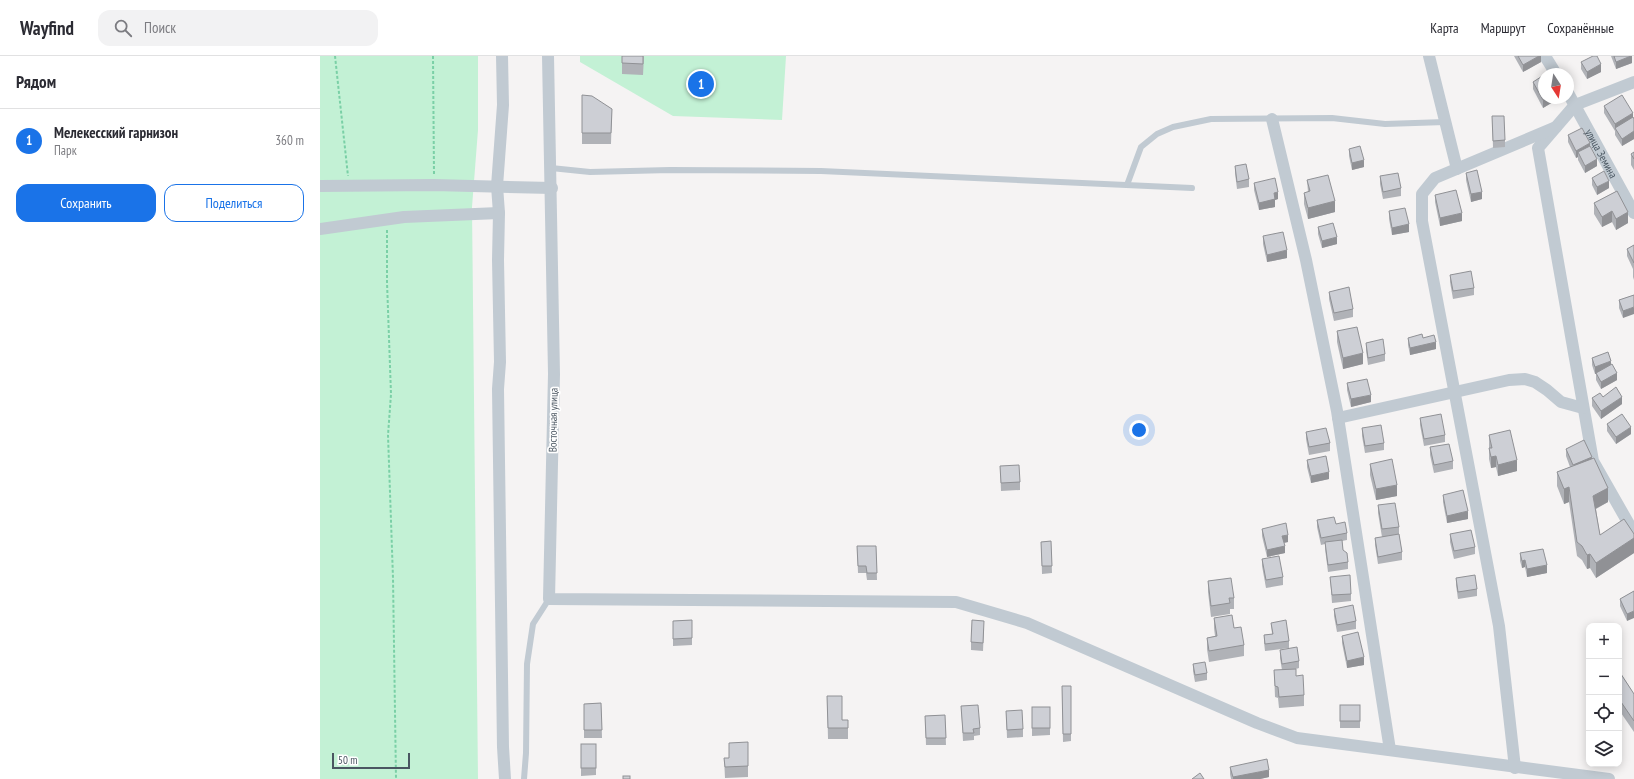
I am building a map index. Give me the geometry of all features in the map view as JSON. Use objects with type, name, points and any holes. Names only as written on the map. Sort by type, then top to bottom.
[{"type":"street","points":[[502,56],[503,105],[497,186],[499,213],[498,260],[500,362],[498,389],[503,747],[505,779]]},
{"type":"street","name":"Восточная улица","points":[[548,56],[552,188],[554,374],[549,599]]},
{"type":"street","points":[[1429,56],[1457,169]]},
{"type":"street","points":[[1545,56],[1552,68]]},
{"type":"street","points":[[1634,82],[1575,105],[1538,148],[1593,461],[1634,533]]},
{"type":"street","name":"улица Земина","points":[[1575,105],[1634,213]]},
{"type":"street","points":[[1272,119],[1306,260],[1338,418],[1390,750]]},
{"type":"street","points":[[1515,768],[1499,626],[1456,392],[1422,221],[1422,194],[1435,178],[1556,127]]},
{"type":"street","points":[[320,186],[434,185],[552,188]]},
{"type":"street","points":[[320,229],[387,219],[499,213]]},
{"type":"street","points":[[1338,418],[1509,380],[1525,379],[1535,382],[1561,402],[1584,408]]},
{"type":"street","points":[[549,599],[956,602],[1027,622],[1257,723],[1297,738],[1515,768],[1609,779]]},
{"type":"lane","points":[[1127,185],[1142,147],[1157,134],[1174,127],[1211,119],[1332,118],[1385,124],[1445,122]]},
{"type":"lane","points":[[551,168],[590,172],[670,170],[821,170],[1192,188]]},
{"type":"lane","points":[[524,779],[526,753],[527,664],[532,624],[549,599]]},
{"type":"path","points":[[335,56],[346,148],[348,186]]},
{"type":"path","points":[[433,56],[434,185]]},
{"type":"path","points":[[387,219],[386,282],[391,394],[388,435],[393,586],[396,779]]},
{"type":"green space","points":[[320,56],[478,56],[478,130],[472,207],[478,779],[320,779]]},
{"type":"green space","points":[[580,56],[786,56],[782,120],[673,116],[580,62]]},
{"type":"building","points":[[622,56],[643,56],[643,64],[622,63]]},
{"type":"building","points":[[1518,56],[1539,56],[1523,65]]},
{"type":"building","points":[[1593,56],[1597,56],[1601,64],[1587,72],[1581,62]]},
{"type":"building","points":[[1614,56],[1631,56],[1616,62]]},
{"type":"building","points":[[1538,79],[1538,91],[1533,82]]},
{"type":"building","points":[[582,95],[592,96],[612,109],[611,133],[582,133]]},
{"type":"building","points":[[1622,95],[1633,113],[1615,124],[1604,106]]},
{"type":"building","points":[[1492,116],[1504,116],[1505,140],[1493,141]]},
{"type":"building","points":[[1633,117],[1634,131],[1622,139],[1615,128]]},
{"type":"building","points":[[1582,128],[1590,143],[1576,151],[1568,135]]},
{"type":"building","points":[[1360,146],[1364,160],[1352,163],[1349,149]]},
{"type":"building","points":[[1590,146],[1597,159],[1585,166],[1578,152]]},
{"type":"building","points":[[1634,152],[1634,159],[1631,154]]},
{"type":"building","points":[[1246,164],[1249,179],[1237,182],[1235,166]]},
{"type":"building","points":[[1477,170],[1482,192],[1471,194],[1466,173]]},
{"type":"building","points":[[1604,171],[1609,181],[1597,187],[1592,178]]},
{"type":"building","points":[[1398,173],[1401,188],[1383,192],[1380,176]]},
{"type":"building","points":[[1328,175],[1335,201],[1308,208],[1304,193],[1310,191],[1307,180]]},
{"type":"building","points":[[1275,178],[1278,192],[1274,193],[1275,199],[1259,203],[1254,183]]},
{"type":"building","points":[[1456,190],[1462,213],[1440,218],[1435,195]]},
{"type":"building","points":[[1617,191],[1628,212],[1616,219],[1612,211],[1602,217],[1594,203]]},
{"type":"building","points":[[1405,208],[1409,224],[1392,228],[1389,211]]},
{"type":"building","points":[[1333,223],[1337,237],[1322,241],[1318,227]]},
{"type":"building","points":[[1283,232],[1287,250],[1267,255],[1263,236]]},
{"type":"building","points":[[1634,245],[1634,263],[1627,249]]},
{"type":"building","points":[[1471,271],[1474,288],[1453,291],[1450,275]]},
{"type":"building","points":[[1349,287],[1353,309],[1334,313],[1329,292]]},
{"type":"building","points":[[1634,295],[1634,307],[1623,311],[1619,300]]},
{"type":"building","points":[[1357,327],[1363,353],[1343,358],[1337,331]]},
{"type":"building","points":[[1422,334],[1423,338],[1434,335],[1436,342],[1410,348],[1408,338]]},
{"type":"building","points":[[1383,339],[1385,354],[1368,358],[1366,343]]},
{"type":"building","points":[[1608,352],[1611,361],[1595,367],[1592,358]]},
{"type":"building","points":[[1612,364],[1617,373],[1601,382],[1596,373]]},
{"type":"building","points":[[1367,379],[1371,395],[1351,399],[1347,383]]},
{"type":"building","points":[[1616,387],[1622,397],[1601,411],[1592,398],[1600,393],[1603,397]]},
{"type":"building","points":[[1441,414],[1445,435],[1424,439],[1420,418]]},
{"type":"building","points":[[1622,414],[1631,427],[1616,437],[1607,424]]},
{"type":"building","points":[[1381,425],[1384,443],[1365,446],[1362,428]]},
{"type":"building","points":[[1326,428],[1330,443],[1309,447],[1306,432]]},
{"type":"building","points":[[1510,430],[1517,460],[1498,465],[1496,456],[1491,457],[1489,448],[1492,448],[1489,435]]},
{"type":"building","points":[[1584,440],[1592,457],[1573,465],[1566,449]]},
{"type":"building","points":[[1449,444],[1453,461],[1434,465],[1430,447]]},
{"type":"building","points":[[1326,456],[1329,472],[1311,476],[1307,460]]},
{"type":"building","points":[[1594,458],[1608,488],[1593,496],[1600,535],[1624,519],[1634,534],[1634,538],[1596,563],[1590,554],[1587,555],[1582,546],[1577,542],[1569,487],[1564,489],[1557,472]]},
{"type":"building","points":[[1392,459],[1397,485],[1376,489],[1370,464]]},
{"type":"building","points":[[1019,465],[1020,482],[1001,483],[1000,466]]},
{"type":"building","points":[[1463,490],[1468,511],[1447,516],[1443,495]]},
{"type":"building","points":[[1395,503],[1399,527],[1382,529],[1378,505]]},
{"type":"building","points":[[1334,517],[1336,524],[1345,522],[1347,533],[1321,538],[1317,520]]},
{"type":"building","points":[[1286,523],[1288,535],[1282,536],[1285,546],[1267,550],[1262,529]]},
{"type":"building","points":[[1471,530],[1475,547],[1454,551],[1450,534]]},
{"type":"building","points":[[1399,534],[1402,552],[1378,557],[1375,538]]},
{"type":"building","points":[[1342,540],[1343,550],[1347,553],[1348,562],[1328,565],[1325,542]]},
{"type":"building","points":[[1051,541],[1052,566],[1042,566],[1041,542]]},
{"type":"building","points":[[857,546],[876,546],[877,573],[867,573],[866,566],[858,566]]},
{"type":"building","points":[[1543,549],[1547,565],[1527,569],[1525,560],[1522,561],[1520,553]]},
{"type":"building","points":[[1279,556],[1283,577],[1266,580],[1262,559]]},
{"type":"building","points":[[1350,575],[1351,594],[1332,595],[1330,577]]},
{"type":"building","points":[[1475,575],[1477,589],[1458,592],[1456,578]]},
{"type":"building","points":[[1231,578],[1234,598],[1229,598],[1230,603],[1211,606],[1208,581]]},
{"type":"building","points":[[1634,591],[1634,611],[1627,614],[1620,599]]},
{"type":"building","points":[[1353,605],[1356,621],[1337,625],[1334,609]]},
{"type":"building","points":[[1232,615],[1234,628],[1241,627],[1244,645],[1209,651],[1207,638],[1217,636],[1214,618]]},
{"type":"building","points":[[692,620],[692,638],[673,639],[673,621]]},
{"type":"building","points":[[972,620],[984,621],[983,643],[971,642]]},
{"type":"building","points":[[1286,620],[1289,641],[1265,644],[1264,635],[1273,634],[1271,623]]},
{"type":"building","points":[[1358,632],[1364,657],[1347,661],[1342,636]]},
{"type":"building","points":[[1297,647],[1299,661],[1282,664],[1280,650]]},
{"type":"building","points":[[1205,662],[1207,673],[1195,675],[1193,664]]},
{"type":"building","points":[[1296,669],[1296,676],[1303,675],[1304,695],[1279,697],[1278,687],[1275,686],[1274,670]]},
{"type":"building","points":[[1622,676],[1634,694],[1634,721],[1622,703]]},
{"type":"building","points":[[1062,686],[1071,686],[1071,734],[1063,734]]},
{"type":"building","points":[[827,696],[842,696],[842,720],[848,720],[848,728],[828,728]]},
{"type":"building","points":[[601,703],[602,730],[584,730],[584,704]]},
{"type":"building","points":[[978,705],[980,728],[973,729],[974,733],[963,733],[961,706]]},
{"type":"building","points":[[1340,705],[1360,705],[1360,721],[1340,721]]},
{"type":"building","points":[[1032,707],[1050,707],[1050,728],[1032,728]]},
{"type":"building","points":[[1022,710],[1023,729],[1007,730],[1006,711]]},
{"type":"building","points":[[945,715],[946,738],[926,738],[925,716]]},
{"type":"building","points":[[748,742],[748,766],[725,767],[724,758],[729,758],[729,743]]},
{"type":"building","points":[[581,744],[596,744],[596,768],[581,768]]},
{"type":"building","points":[[1267,759],[1269,770],[1233,777],[1230,767]]},
{"type":"building","points":[[1200,773],[1204,779],[1192,779]]},
{"type":"building","points":[[623,776],[630,776],[630,779],[623,779]]},
{"type":"place","name":"Мелекесский гарнизон","points":[[701,84]]}]
